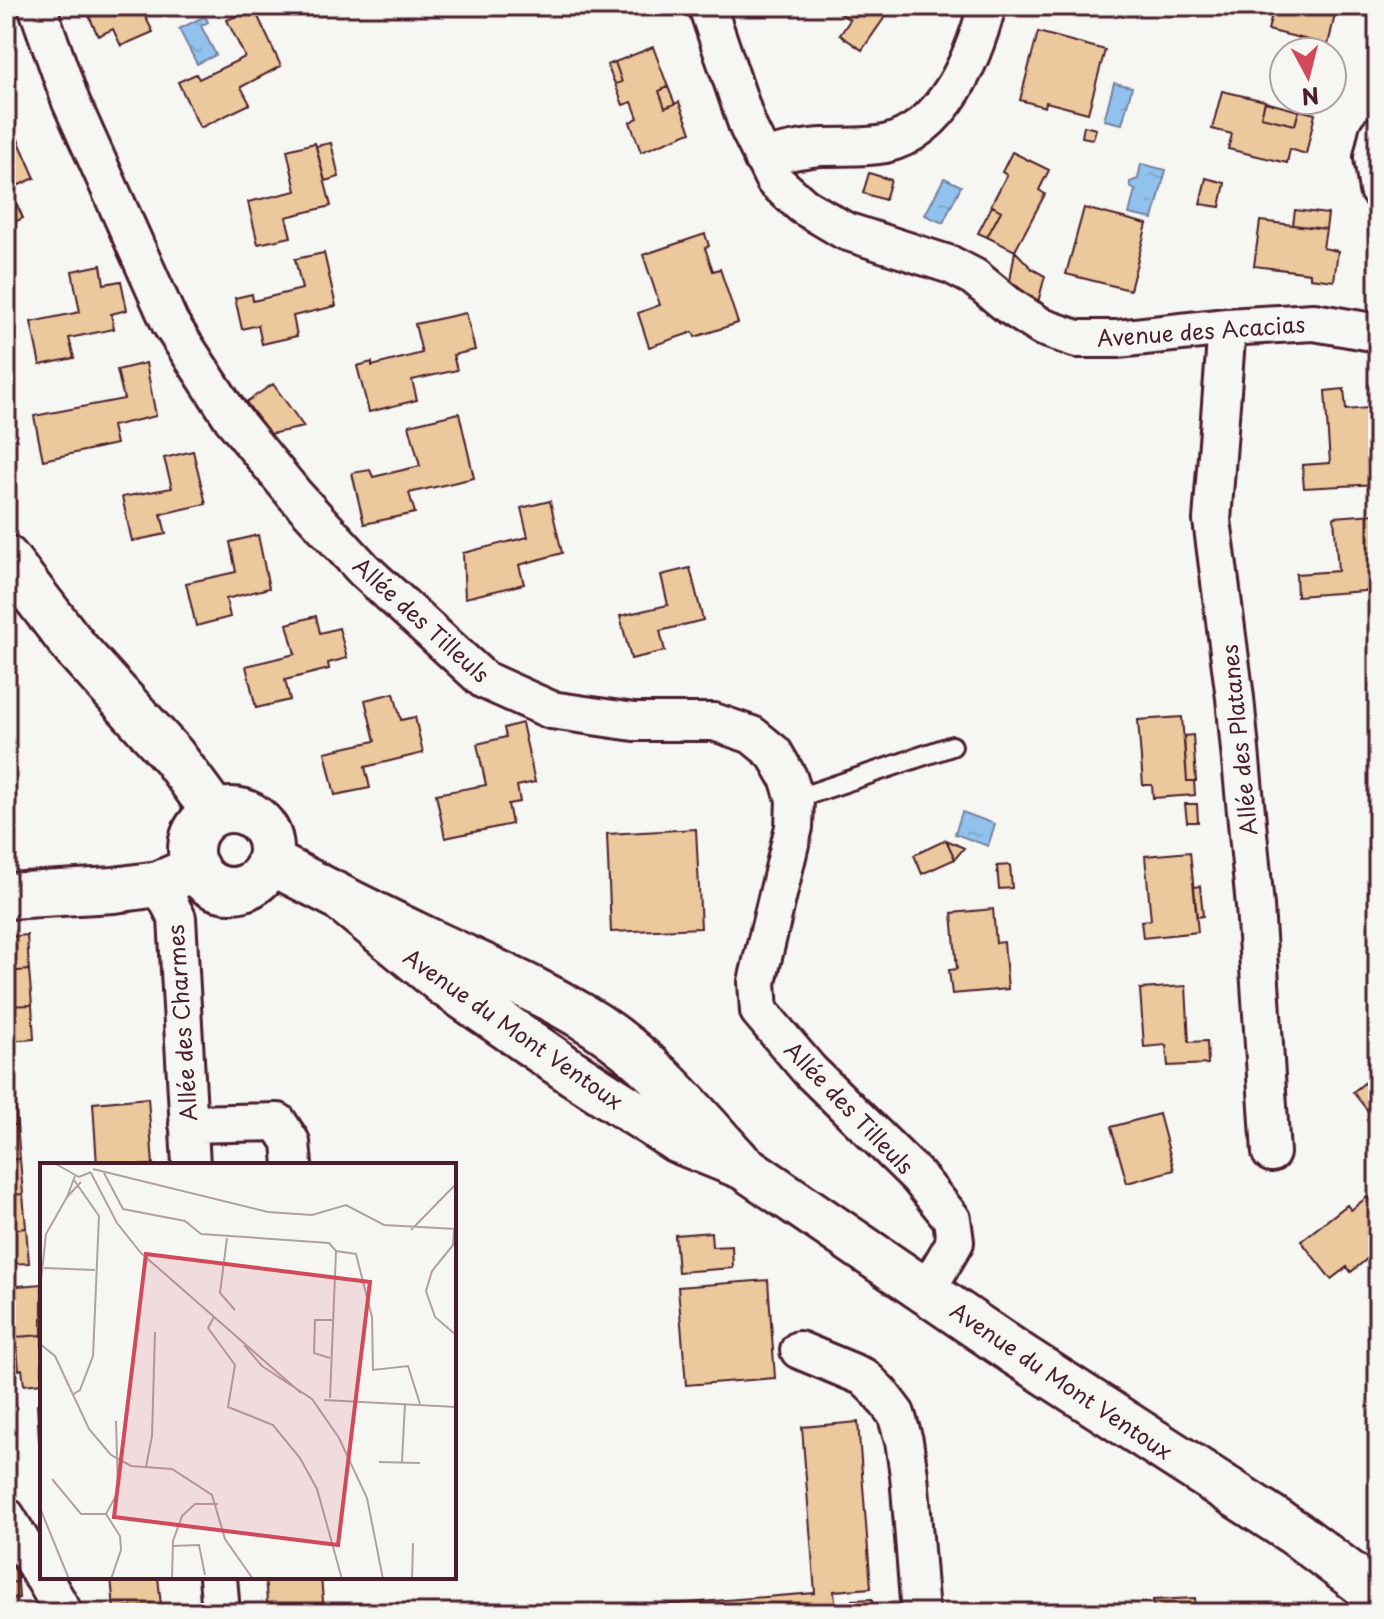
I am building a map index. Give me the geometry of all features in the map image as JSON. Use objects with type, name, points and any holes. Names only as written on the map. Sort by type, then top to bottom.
[{"type":"street","name":"Allée des Tilleuls","points":[[37,6],[71,102],[170,323],[232,418],[294,494],[364,570],[484,680],[551,710],[634,722],[714,722],[752,735],[774,753],[788,777],[795,799],[794,827],[757,982],[759,1011],[809,1070],[918,1177],[952,1219],[955,1242],[927,1290]]},
{"type":"street","name":"Avenue des Acacias","points":[[707,6],[748,127],[774,180],[822,219],[868,240],[951,265],[974,277],[1008,305],[1042,327],[1077,339],[1117,339],[1227,327],[1314,322],[1378,333]]},
{"type":"street","points":[[762,158],[801,148],[883,144],[911,133],[943,104],[956,84],[969,60],[987,6]]},
{"type":"street","points":[[1378,135],[1373,157],[1378,190]]},
{"type":"street","name":"Allée des Platanes","points":[[1227,327],[1212,520],[1235,698],[1255,906],[1271,1153]]},
{"type":"street","points":[[6,558],[76,649],[168,749],[215,813]]},
{"type":"street","points":[[6,896],[114,890],[177,876],[204,879],[228,889],[242,888],[263,873],[269,861],[271,848],[268,835],[252,816],[241,811],[215,813],[196,830],[191,856],[177,876]]},
{"type":"street","name":"Avenue du Mont Ventoux","points":[[269,861],[336,895],[446,985],[608,1097],[677,1140],[744,1167],[1019,1355],[1295,1533],[1378,1595]]},
{"type":"street","name":"Allée des Charmes","points":[[177,876],[191,1163]]},
{"type":"street","points":[[188,1124],[278,1122],[291,1142],[293,1163]]},
{"type":"street","points":[[799,1350],[864,1377],[896,1414],[909,1475],[920,1613]]},
{"type":"street","points":[[6,1516],[40,1573]]},
{"type":"street","points":[[44,1579],[64,1613]]},
{"type":"street","points":[[218,1579],[221,1613]]},
{"type":"lane","points":[[795,799],[952,746]]},
{"type":"lane","points":[[6,882],[6,896]]},
{"type":"water","points":[[205,16],[208,22],[201,26],[216,55],[197,64],[179,29]]},
{"type":"water","points":[[1114,83],[1132,87],[1122,124],[1104,120]]},
{"type":"water","points":[[1141,164],[1166,170],[1153,219],[1129,214],[1135,190],[1130,187],[1130,182],[1138,179]]},
{"type":"water","points":[[944,178],[961,186],[943,223],[925,215]]},
{"type":"water","points":[[962,812],[995,824],[988,846],[955,834]]},
{"type":"building","points":[[161,6],[144,14],[153,32],[121,46],[113,29],[98,36],[85,7]]},
{"type":"building","points":[[830,6],[882,6],[889,11],[862,50],[840,35],[850,20]]},
{"type":"building","points":[[1251,6],[1274,6],[1272,14]]},
{"type":"building","points":[[1274,6],[1337,6],[1330,36],[1292,36],[1268,30]]},
{"type":"building","points":[[254,8],[281,66],[241,87],[250,104],[200,128],[178,82],[196,74],[199,79],[245,57],[227,20]]},
{"type":"building","points":[[1038,32],[1105,50],[1088,113],[1046,102],[1045,107],[1020,100]]},
{"type":"building","points":[[653,47],[668,87],[659,91],[665,108],[679,102],[691,132],[641,152],[630,122],[638,118],[632,102],[623,105],[615,84],[622,82],[615,62]]},
{"type":"building","points":[[615,62],[622,82],[615,84],[607,65]]},
{"type":"building","points":[[668,87],[675,104],[665,108],[659,91]]},
{"type":"building","points":[[1222,91],[1265,101],[1261,117],[1295,125],[1297,116],[1315,116],[1306,154],[1290,149],[1287,163],[1228,149],[1232,134],[1212,129]]},
{"type":"building","points":[[1265,102],[1268,103],[1268,116],[1298,116],[1295,125],[1261,117]]},
{"type":"building","points":[[1084,126],[1096,129],[1093,139],[1082,137]]},
{"type":"building","points":[[13,128],[35,178],[10,189],[23,218],[6,226],[6,132]]},
{"type":"building","points":[[315,143],[331,206],[286,217],[291,237],[258,244],[248,202],[296,191],[287,150]]},
{"type":"building","points":[[331,143],[339,177],[325,181],[316,146]]},
{"type":"building","points":[[1012,152],[1049,170],[1039,190],[1045,194],[1015,251],[987,237],[1001,211],[991,205],[1007,175],[1002,172]]},
{"type":"building","points":[[869,173],[891,180],[885,200],[863,193]]},
{"type":"building","points":[[1206,178],[1225,183],[1220,207],[1200,204]]},
{"type":"building","points":[[992,206],[1001,211],[987,237],[978,233]]},
{"type":"building","points":[[1084,208],[1147,224],[1130,290],[1066,274]]},
{"type":"building","points":[[1295,210],[1328,214],[1326,229],[1293,225]]},
{"type":"building","points":[[1260,221],[1326,229],[1323,248],[1338,251],[1334,281],[1310,278],[1310,273],[1254,266]]},
{"type":"building","points":[[705,234],[709,246],[705,248],[713,271],[720,269],[738,323],[695,337],[693,332],[649,347],[638,313],[660,305],[643,255]]},
{"type":"building","points":[[1015,251],[1032,269],[1045,276],[1038,302],[1010,281]]},
{"type":"building","points":[[324,253],[336,306],[293,316],[297,336],[262,344],[258,325],[242,329],[235,298],[252,294],[253,301],[302,289],[295,259]]},
{"type":"building","points":[[101,265],[104,284],[121,281],[127,310],[111,314],[114,329],[69,338],[74,358],[40,365],[31,322],[80,312],[72,271]]},
{"type":"building","points":[[466,313],[475,350],[453,355],[457,370],[412,380],[417,400],[369,412],[357,366],[372,362],[372,366],[422,353],[415,324]]},
{"type":"building","points":[[146,363],[156,416],[112,426],[116,444],[43,460],[34,416],[124,399],[117,370]]},
{"type":"building","points":[[273,384],[304,427],[270,434],[246,402]]},
{"type":"building","points":[[1344,389],[1346,410],[1368,408],[1372,461],[1378,460],[1378,484],[1304,488],[1302,465],[1330,463],[1325,391]]},
{"type":"building","points":[[459,413],[474,478],[409,493],[415,513],[364,524],[352,473],[370,470],[373,477],[420,466],[409,425]]},
{"type":"building","points":[[193,451],[206,504],[161,514],[166,534],[132,541],[122,497],[172,488],[164,458]]},
{"type":"building","points":[[550,501],[562,553],[519,565],[524,584],[465,598],[463,553],[528,537],[521,508]]},
{"type":"building","points":[[1375,514],[1378,590],[1297,596],[1296,574],[1338,571],[1334,517]]},
{"type":"building","points":[[258,535],[269,588],[226,599],[230,617],[196,626],[186,583],[236,572],[230,542]]},
{"type":"building","points":[[690,568],[703,620],[660,631],[665,651],[631,659],[620,616],[668,605],[661,575]]},
{"type":"building","points":[[316,616],[320,633],[339,628],[347,658],[328,663],[329,669],[285,680],[290,700],[256,708],[246,666],[295,654],[287,624]]},
{"type":"building","points":[[394,693],[401,720],[415,717],[423,753],[365,767],[370,788],[335,795],[325,752],[375,741],[365,700]]},
{"type":"building","points":[[1182,717],[1187,781],[1194,781],[1195,795],[1153,798],[1152,785],[1143,785],[1138,720]]},
{"type":"building","points":[[522,723],[535,782],[517,786],[520,802],[508,804],[512,824],[445,838],[436,794],[486,785],[477,744],[506,737],[504,728]]},
{"type":"building","points":[[1193,735],[1196,781],[1187,781],[1184,736]]},
{"type":"building","points":[[1185,804],[1197,804],[1198,822],[1187,822]]},
{"type":"building","points":[[696,829],[701,928],[611,932],[607,834]]},
{"type":"building","points":[[946,840],[955,859],[922,874],[914,855]]},
{"type":"building","points":[[946,840],[964,848],[955,859]]},
{"type":"building","points":[[1190,852],[1198,932],[1143,938],[1141,921],[1151,920],[1145,856]]},
{"type":"building","points":[[1010,865],[1012,888],[999,889],[997,866]]},
{"type":"building","points":[[1200,886],[1203,916],[1197,917],[1194,887]]},
{"type":"building","points":[[993,909],[996,943],[1004,942],[1008,989],[952,994],[949,970],[957,969],[952,913]]},
{"type":"building","points":[[27,935],[29,970],[6,972],[6,937]]},
{"type":"building","points":[[29,970],[32,1005],[6,1006],[6,972]]},
{"type":"building","points":[[1186,986],[1189,1042],[1207,1041],[1208,1064],[1168,1066],[1166,1045],[1144,1047],[1140,989]]},
{"type":"building","points":[[32,1005],[34,1039],[6,1041],[6,1006]]},
{"type":"building","points":[[6,1056],[12,1056],[14,1090],[6,1091]]},
{"type":"building","points":[[1378,1072],[1378,1124],[1353,1092]]},
{"type":"building","points":[[14,1090],[17,1125],[6,1126],[6,1091]]},
{"type":"building","points":[[148,1098],[153,1163],[97,1163],[93,1103]]},
{"type":"building","points":[[1159,1114],[1174,1170],[1127,1183],[1111,1127]]},
{"type":"building","points":[[1372,1116],[1378,1124],[1375,1131],[1367,1120]]},
{"type":"building","points":[[17,1125],[20,1159],[6,1160],[6,1126]]},
{"type":"building","points":[[20,1159],[23,1194],[6,1195],[6,1160]]},
{"type":"building","points":[[23,1194],[26,1228],[6,1230],[6,1195]]},
{"type":"building","points":[[1367,1197],[1378,1211],[1378,1250],[1351,1272],[1347,1267],[1331,1279],[1301,1241],[1347,1205],[1351,1210]]},
{"type":"building","points":[[26,1228],[29,1263],[6,1264],[6,1230]]},
{"type":"building","points":[[711,1232],[712,1247],[732,1246],[733,1268],[678,1272],[675,1235]]},
{"type":"building","points":[[768,1280],[775,1378],[686,1385],[678,1287]]},
{"type":"building","points":[[40,1284],[40,1335],[16,1337],[15,1319],[6,1320],[6,1287]]},
{"type":"building","points":[[40,1335],[40,1383],[24,1385],[22,1369],[19,1370],[16,1337]]},
{"type":"building","points":[[37,1404],[40,1404],[39,1440]]},
{"type":"building","points":[[858,1422],[871,1588],[834,1591],[836,1613],[562,1613],[815,1593],[802,1427]]},
{"type":"building","points":[[6,1566],[17,1566],[18,1582],[6,1583]]},
{"type":"building","points":[[111,1579],[158,1579],[161,1605],[114,1609]]},
{"type":"building","points":[[265,1579],[321,1579],[324,1613],[268,1613]]},
{"type":"building","points":[[18,1582],[19,1598],[6,1599],[6,1583]]},
{"type":"building","points":[[1195,1598],[1196,1613],[1154,1613],[1153,1600]]},
{"type":"building","points":[[872,1599],[873,1613],[853,1613],[852,1600]]},
{"type":"building","points":[[173,1604],[173,1613],[126,1613],[126,1609]]}]
